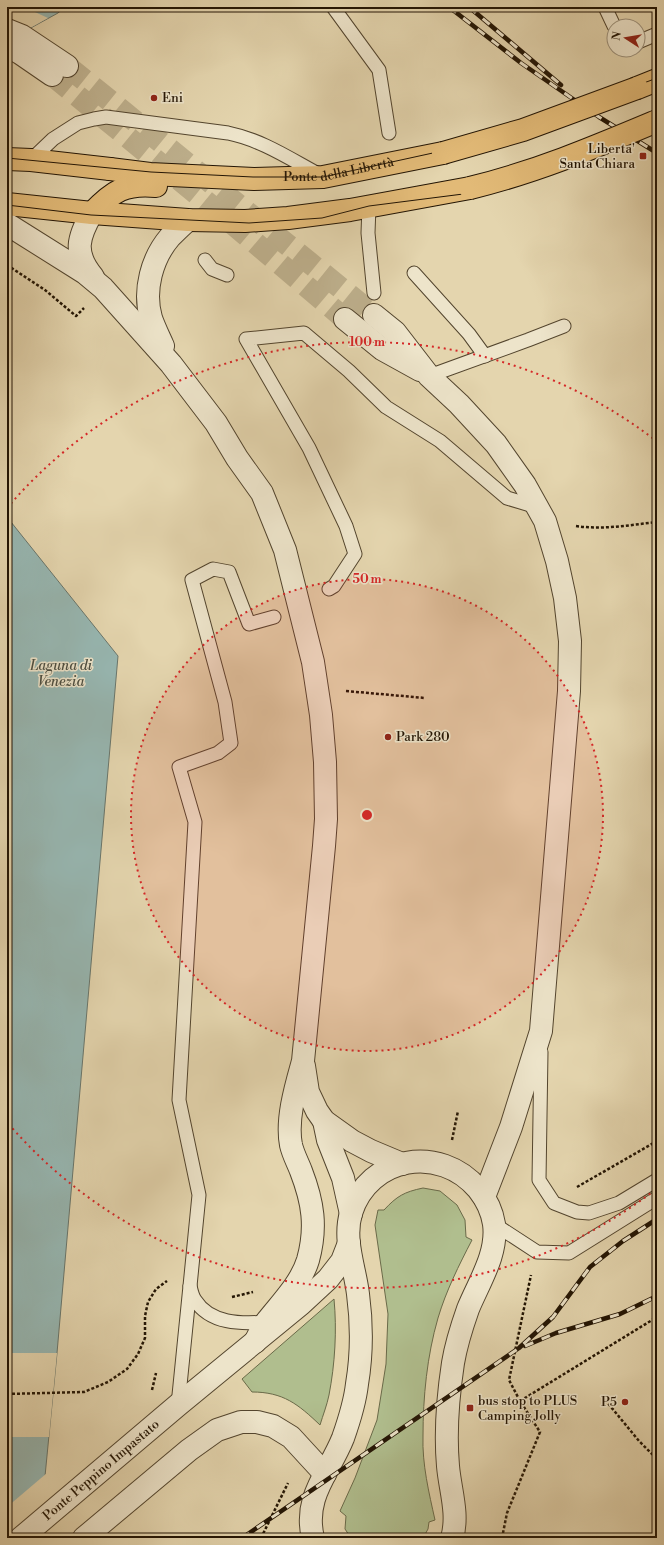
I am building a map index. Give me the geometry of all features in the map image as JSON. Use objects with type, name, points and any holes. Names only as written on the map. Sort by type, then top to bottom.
[{"type":"main road","name":"Ponte della Libertà","points":[[7,159],[31,160],[150,174],[254,179],[323,177],[443,154],[523,130],[657,80]]},
{"type":"main road","points":[[7,204],[92,213],[188,220],[245,221],[288,218],[369,206],[470,188],[503,180],[558,162],[657,121]]},
{"type":"main road","points":[[92,213],[104,200],[128,186],[144,184],[207,190],[246,190],[286,186],[323,177]]},
{"type":"street","points":[[7,30],[22,36],[59,70],[7,46]]},
{"type":"street","points":[[92,213],[84,226],[80,238],[80,257],[84,266],[171,364],[216,424],[237,458],[262,493],[285,550],[313,662],[321,715],[325,762],[326,819],[324,846],[303,1061],[293,1097],[290,1131],[291,1146],[310,1195],[314,1227],[307,1262],[284,1301],[266,1322],[255,1342]]},
{"type":"street","points":[[171,364],[151,318],[149,279],[162,249],[170,237],[188,220]]},
{"type":"street","points":[[7,224],[85,273],[103,288]]},
{"type":"street","points":[[374,315],[395,332],[430,376],[459,404],[496,444],[525,485],[544,521],[557,561],[565,598],[570,641],[569,691],[542,1031],[513,1121],[484,1197]]},
{"type":"street","points":[[345,319],[382,349],[430,376]]},
{"type":"street","points":[[303,1061],[308,1092],[317,1111],[324,1121],[352,1141],[402,1164]]},
{"type":"street","points":[[313,1538],[311,1528],[313,1499],[343,1438],[357,1385],[361,1346],[360,1310],[349,1243],[351,1214],[343,1178],[328,1140],[324,1121]]},
{"type":"street","points":[[351,1214],[358,1198],[372,1180],[387,1170],[402,1164],[423,1161],[448,1166],[470,1180],[484,1197],[494,1224],[492,1252],[467,1312],[454,1362],[447,1436],[448,1465],[455,1509],[455,1523],[452,1538]]},
{"type":"street","name":"Ponte Peppino Impastato","points":[[21,1538],[317,1290],[342,1261],[349,1243]]},
{"type":"street","points":[[84,1538],[189,1450],[217,1430],[242,1422],[257,1422],[273,1426],[291,1437],[325,1474]]},
{"type":"lane","points":[[333,7],[379,70],[389,133]]},
{"type":"lane","points":[[605,7],[610,18]]},
{"type":"lane","points":[[646,39],[657,34]]},
{"type":"lane","points":[[31,160],[53,140],[78,123],[106,117],[244,136],[262,143],[323,177]]},
{"type":"lane","points":[[369,206],[368,233],[374,293]]},
{"type":"lane","points":[[205,260],[212,269],[227,275]]},
{"type":"lane","points":[[414,273],[469,334],[485,356]]},
{"type":"lane","points":[[430,376],[564,326]]},
{"type":"lane","points":[[329,589],[334,586],[355,554],[346,526],[309,448],[246,339],[304,333],[349,371],[386,407],[440,441],[507,498],[537,507]]},
{"type":"lane","points":[[171,1412],[190,1282],[199,1195],[179,1100],[196,822],[179,767],[218,753],[231,744],[225,702],[192,580],[213,569],[229,572],[249,624],[274,617]]},
{"type":"lane","points":[[542,1031],[539,1180],[554,1203],[577,1212],[589,1213],[619,1203],[657,1180]]},
{"type":"lane","points":[[494,1224],[537,1252],[569,1253],[657,1198]]},
{"type":"lane","points":[[190,1282],[194,1300],[203,1310],[212,1316],[235,1323],[246,1324],[266,1322]]},
{"type":"path","points":[[7,265],[45,290],[76,316],[85,307]]},
{"type":"path","points":[[590,528],[657,522]]},
{"type":"path","points":[[346,691],[426,698]]},
{"type":"path","points":[[558,1205],[569,1191],[657,1141]]},
{"type":"path","points":[[502,1538],[507,1513],[540,1432],[520,1401],[509,1380],[537,1252]]},
{"type":"path","points":[[7,1394],[84,1392],[108,1382],[127,1369],[138,1354],[145,1338],[145,1316],[148,1302],[156,1288],[167,1281],[175,1279],[190,1282],[198,1279],[211,1288],[232,1297]]},
{"type":"path","points":[[520,1401],[657,1317]]},
{"type":"path","points":[[602,1396],[639,1441],[657,1459]]},
{"type":"path","points":[[262,1538],[290,1480]]},
{"type":"green space","points":[[423,1188],[440,1191],[457,1205],[465,1220],[466,1237],[472,1240],[453,1278],[441,1308],[434,1332],[426,1377],[423,1447],[426,1478],[435,1520],[429,1522],[428,1529],[423,1538],[351,1538],[345,1529],[346,1516],[340,1511],[355,1478],[377,1420],[386,1364],[388,1314],[375,1225],[378,1210],[384,1210],[393,1201],[406,1193]]},
{"type":"green space","points":[[334,1299],[335,1347],[333,1371],[328,1399],[320,1425],[297,1405],[281,1397],[273,1394],[252,1392],[242,1379]]},
{"type":"water","points":[[7,7],[65,7],[58,13],[7,41]]},
{"type":"water","name":"Laguna di Venezia","points":[[7,517],[118,656],[57,1353],[39,1538],[7,1538]]},
{"type":"pier","points":[[7,7],[24,7],[48,18],[7,41]]},
{"type":"pier","points":[[7,1353],[57,1353],[49,1437],[7,1437]]},
{"type":"pier","points":[[47,1473],[41,1538],[7,1538],[7,1507]]},
{"type":"tunnel","points":[[67,66],[374,315]]},
{"type":"tunnel","points":[[52,75],[220,213],[345,319]]},
{"type":"tram line","points":[[7,158],[151,172],[253,177],[323,177],[442,151],[522,129],[657,78]]},
{"type":"tram line","points":[[7,205],[91,215],[249,223],[322,218],[369,206],[471,193],[548,170],[657,125]]},
{"type":"railway","points":[[449,7],[521,63],[599,117],[657,153]]},
{"type":"railway","points":[[469,7],[561,85]]},
{"type":"railway","points":[[242,1538],[519,1348],[553,1317],[590,1267],[623,1241],[657,1219]]},
{"type":"railway","points":[[525,1346],[556,1333],[620,1314],[657,1296]]},
{"type":"place","name":"Eni","points":[[154,98]]},
{"type":"place","name":"Liberta' Santa Chiara","points":[[643,156]]},
{"type":"place","name":"Park 280","points":[[388,737]]},
{"type":"place","name":"P5","points":[[625,1402]]},
{"type":"place","name":"bus stop to PLUS Camping Jolly","points":[[470,1408]]}]
